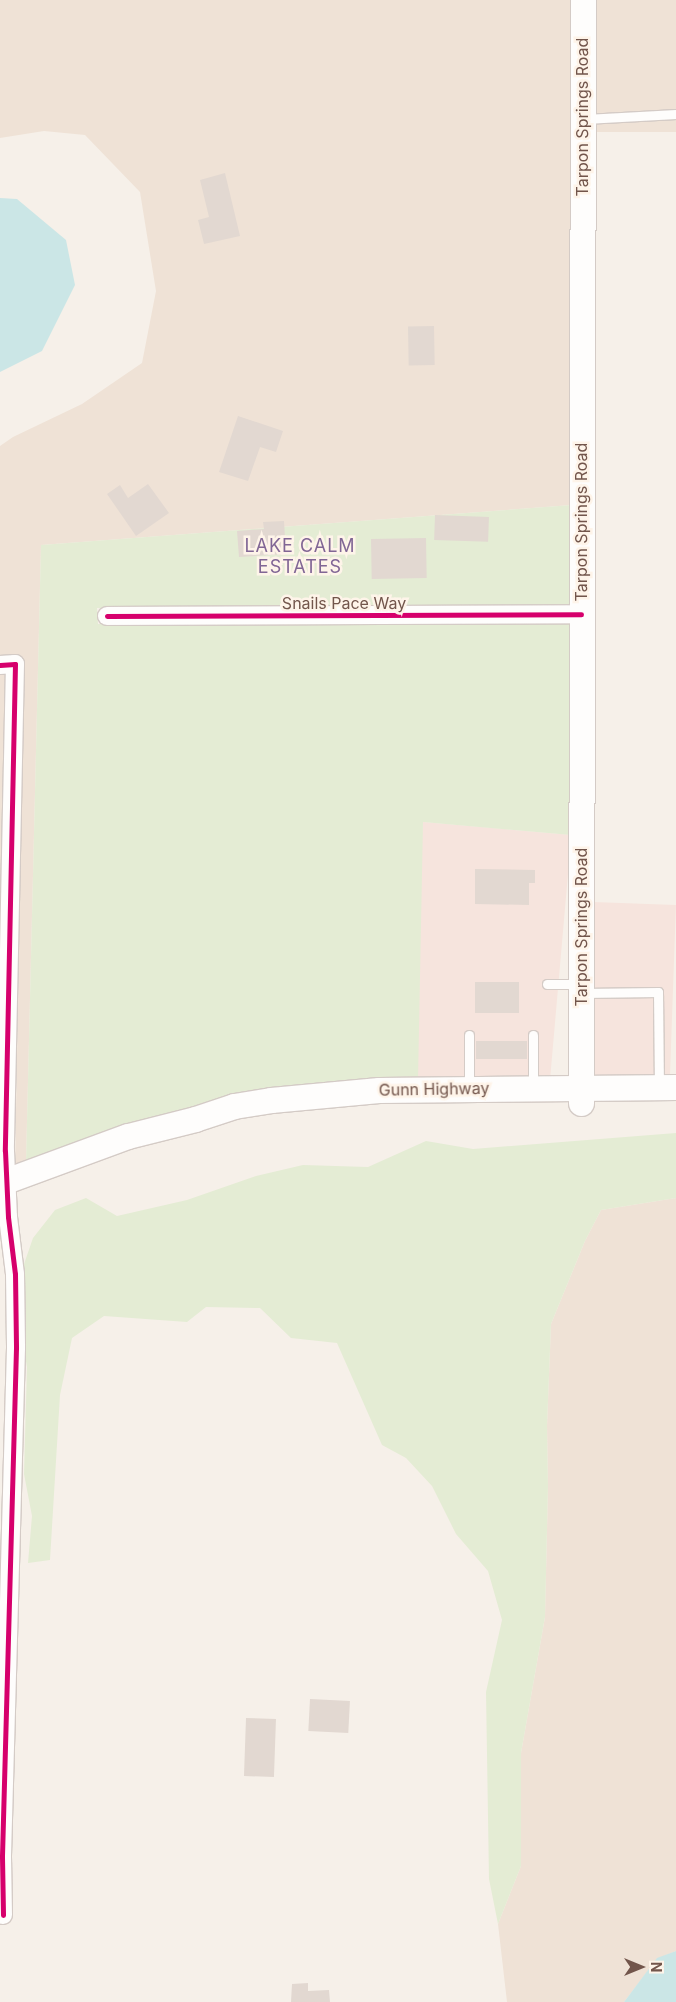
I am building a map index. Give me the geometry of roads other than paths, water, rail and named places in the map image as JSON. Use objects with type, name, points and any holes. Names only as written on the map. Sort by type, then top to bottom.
[{"type":"main road","name":"Tarpon Springs Road","points":[[581,1095],[582,0]]},
{"type":"main road","name":"Gunn Highway","points":[[3,1181],[128,1136],[195,1119],[234,1106],[306,1095],[533,1087],[581,1095]]},
{"type":"main road","name":"Gunn Highway","points":[[195,1119],[291,1110],[670,1092]]},
{"type":"street","name":"Snails Pace Way","points":[[107,616],[581,614]]},
{"type":"street","points":[[0,665],[15,664],[3,1181],[15,1274],[16,1348],[2,1858],[3,1915]]},
{"type":"lane","points":[[582,120],[676,114]]},
{"type":"lane","points":[[547,984],[581,988],[658,992],[670,1092]]},
{"type":"lane","points":[[469,1035],[470,1088]]},
{"type":"lane","points":[[532,1035],[533,1087]]},
{"type":"water","points":[[0,198],[17,199],[66,240],[75,285],[42,351],[0,372]]},
{"type":"water","points":[[676,1951],[676,2002],[624,2002],[657,1958]]},
{"type":"district","name":"LAKE CALM ESTATES","points":[[300,557]]}]
